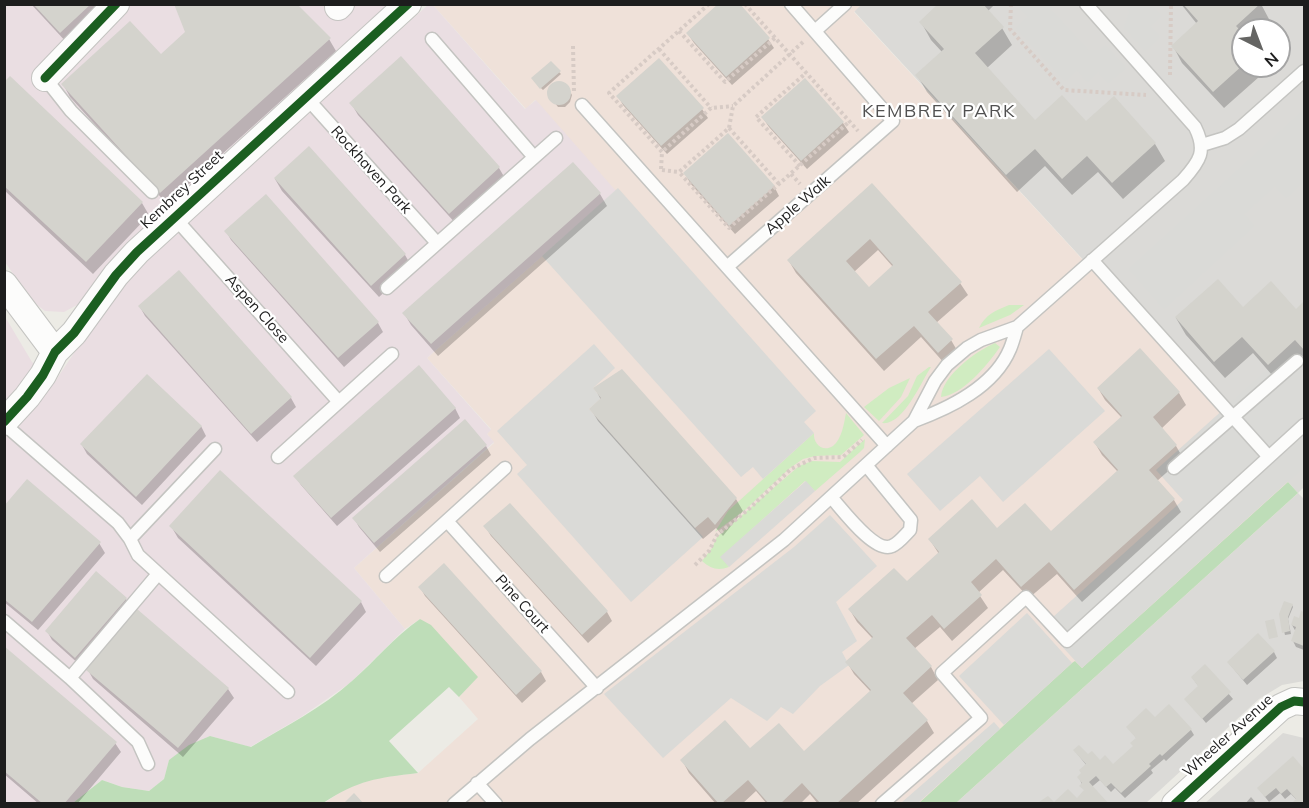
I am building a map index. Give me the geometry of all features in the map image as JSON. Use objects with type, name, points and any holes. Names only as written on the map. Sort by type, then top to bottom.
[{"type":"street","points":[[45,78],[116,4]]},
{"type":"street","name":"Kembrey Street","points":[[4,423],[38,382],[55,352],[74,333],[116,275],[174,217],[408,4]]},
{"type":"street","points":[[4,284],[55,352]]},
{"type":"street","name":"Wheeler Avenue","points":[[1175,804],[1281,706],[1294,701],[1305,702]]},
{"type":"lane","name":"Apple Walk","points":[[727,267],[893,122],[791,4]]},
{"type":"lane","points":[[815,31],[845,4]]},
{"type":"lane","points":[[454,804],[530,739],[784,540],[914,421],[935,381],[947,365],[967,348],[981,340],[1017,327],[1183,180],[1195,166],[1202,145],[1195,127],[1086,4]]},
{"type":"lane","points":[[432,39],[534,157]]},
{"type":"lane","points":[[1202,145],[1225,138],[1239,129],[1305,71]]},
{"type":"lane","points":[[45,78],[71,111],[152,192]]},
{"type":"lane","name":"Rockhaven Park","points":[[305,96],[437,243]]},
{"type":"lane","points":[[578,100],[887,446]]},
{"type":"lane","points":[[387,288],[556,138]]},
{"type":"lane","name":"Aspen Close","points":[[174,217],[339,402]]},
{"type":"lane","points":[[1092,260],[1269,457]]},
{"type":"lane","points":[[914,421],[944,411],[962,401],[981,385],[999,367],[1010,350],[1017,327]]},
{"type":"lane","points":[[278,457],[392,354]]},
{"type":"lane","points":[[1174,468],[1297,361]]},
{"type":"lane","points":[[4,423],[118,523],[138,555],[288,692]]},
{"type":"lane","points":[[882,804],[981,718],[942,673],[1026,597],[1067,641],[1305,425]]},
{"type":"lane","points":[[130,539],[215,449]]},
{"type":"lane","points":[[831,497],[871,542],[881,548],[891,547],[905,535],[910,530],[911,520],[866,465]]},
{"type":"lane","points":[[386,576],[505,468]]},
{"type":"lane","name":"Pine Court","points":[[447,521],[597,688]]},
{"type":"lane","points":[[70,678],[158,574]]},
{"type":"lane","points":[[4,621],[70,678],[138,742],[148,764]]},
{"type":"lane","points":[[477,783],[496,804]]},
{"type":"path","points":[[709,4],[609,93],[662,152],[711,108],[733,106],[815,31]]},
{"type":"path","points":[[745,4],[868,143]]},
{"type":"path","points":[[1011,4],[1010,29],[1064,90],[1147,95],[1171,74],[1171,4]]},
{"type":"path","points":[[679,31],[725,82],[775,38]]},
{"type":"path","points":[[573,46],[578,100]]},
{"type":"path","points":[[659,49],[711,108]]},
{"type":"path","points":[[729,128],[733,106]]},
{"type":"path","points":[[695,566],[709,551],[717,535],[750,508],[791,469],[814,458],[843,457],[873,430]]},
{"type":"shaded area","points":[[861,4],[1304,5],[1304,487],[1298,493],[854,11]]},
{"type":"shaded area","points":[[4,5],[395,5],[155,217],[77,305],[64,312],[45,311],[32,301],[5,262]]},
{"type":"shaded area","points":[[428,5],[433,5],[525,109],[536,100],[616,191],[427,358],[491,430],[487,434],[494,442],[354,568],[405,629],[350,683],[301,717],[250,747],[210,736],[169,760],[164,779],[149,791],[122,787],[102,780],[73,803],[5,803],[4,315],[32,362],[54,383],[82,341],[145,259]]},
{"type":"shaded area","name":"KEMBREY PARK","points":[[433,5],[861,5],[854,12],[1298,493],[956,803],[323,804],[345,789],[375,778],[418,773],[478,719],[459,697],[477,677],[420,619],[405,629],[354,568],[494,443],[487,434],[491,429],[427,358],[615,191],[535,100],[526,109]]},
{"type":"shaded area","points":[[1019,5],[1052,5],[1051,10],[1088,50],[1100,50],[1105,45],[1126,68],[1108,83],[1098,72],[1087,82],[1077,70],[1065,81],[1016,28],[1028,17]]},
{"type":"shaded area","points":[[1127,5],[1151,5],[1161,16],[1150,26],[1160,37],[1145,51],[1124,27],[1129,12]]},
{"type":"shaded area","points":[[1304,110],[1304,181],[1286,198],[1275,186],[1244,214],[1254,226],[1164,309],[1129,269]]},
{"type":"shaded area","points":[[618,188],[816,411],[804,422],[814,433],[763,479],[753,467],[741,477],[542,256]]},
{"type":"shaded area","points":[[594,344],[615,368],[593,388],[601,398],[589,409],[703,537],[631,602],[517,474],[527,465],[497,431]]},
{"type":"shaded area","points":[[1295,345],[1304,356],[1304,467],[1082,668],[1043,626],[1183,500],[1156,470]]},
{"type":"shaded area","points":[[1049,349],[1105,411],[1003,502],[980,476],[940,511],[907,474]]},
{"type":"shaded area","points":[[806,481],[815,491],[729,567],[720,557]]},
{"type":"shaded area","points":[[1298,493],[1304,499],[1304,681],[1282,685],[1259,699],[1146,803],[956,803]]},
{"type":"shaded area","points":[[830,515],[877,566],[836,602],[857,641],[842,652],[849,665],[820,686],[793,714],[781,707],[767,721],[731,698],[663,758],[604,694],[794,547]]},
{"type":"shaded area","points":[[1027,613],[1072,663],[1004,725],[959,676]]},
{"type":"shaded area","points":[[994,722],[1000,729],[918,803],[901,803]]},
{"type":"shaded area","points":[[1283,733],[1304,738],[1304,803],[1204,804]]},
{"type":"green space","points":[[1009,305],[1024,305],[1010,315],[979,328],[991,313]]},
{"type":"green space","points":[[995,343],[1000,347],[974,378],[958,391],[941,397],[947,381],[961,365]]},
{"type":"green space","points":[[931,367],[904,411],[890,422],[882,423],[908,396],[917,376]]},
{"type":"green space","points":[[910,378],[901,397],[879,421],[864,407],[889,388]]},
{"type":"green space","points":[[846,413],[864,435],[841,455],[803,459],[790,468],[745,510],[715,532],[728,511],[814,433],[819,446],[829,448],[833,446],[841,435]]},
{"type":"green space","points":[[865,439],[864,448],[815,491],[805,481],[721,557],[729,567],[715,568],[702,561],[717,537],[799,466],[812,461],[840,462]]},
{"type":"green space","points":[[1288,482],[1298,493],[956,803],[918,804],[1072,663],[1075,661],[1082,668]]},
{"type":"green space","points":[[420,619],[431,625],[478,677],[459,697],[449,687],[389,741],[418,773],[368,781],[347,789],[323,803],[73,803],[102,780],[122,787],[149,791],[164,779],[169,760],[189,745],[210,736],[251,747],[303,717],[340,691]]},
{"type":"building","points":[[33,4],[91,4],[60,33]]},
{"type":"building","points":[[174,4],[297,4],[331,38],[160,193],[61,84],[130,21],[161,54],[185,32]]},
{"type":"building","points":[[718,4],[740,4],[770,38],[726,77],[686,33]]},
{"type":"building","points":[[938,4],[983,4],[1004,27],[975,53],[1035,120],[1062,95],[1086,121],[1114,96],[1156,143],[1112,183],[1087,156],[1062,179],[1035,149],[1006,175],[915,75],[944,49],[919,22]]},
{"type":"building","points":[[1183,4],[1260,4],[1245,18],[1231,18],[1231,76],[1213,92],[1171,46],[1198,21]]},
{"type":"building","points":[[401,56],[500,167],[449,214],[349,103]]},
{"type":"building","points":[[659,58],[704,108],[661,146],[616,96]]},
{"type":"building","points":[[551,61],[561,71],[540,89],[531,78]]},
{"type":"building","points":[[10,76],[143,202],[86,262],[4,186],[4,82]]},
{"type":"building","points":[[805,78],[844,122],[801,161],[761,117]]},
{"type":"building","points":[[559,81],[568,84],[571,93],[568,102],[559,105],[550,102],[547,93],[550,84]]},
{"type":"building","points":[[728,133],[775,186],[729,226],[683,173]]},
{"type":"building","points":[[309,146],[406,254],[371,286],[274,178]]},
{"type":"building","points":[[573,162],[601,193],[431,344],[402,313]]},
{"type":"building","points":[[872,183],[962,282],[928,312],[953,339],[938,353],[914,326],[876,359],[787,260]],"holes":[[[870,239],[893,265],[869,287],[846,261]]]},
{"type":"building","points":[[266,194],[379,322],[338,358],[224,231]]},
{"type":"building","points":[[179,270],[292,397],[251,434],[138,306]]},
{"type":"building","points":[[1218,279],[1243,307],[1271,281],[1296,309],[1304,301],[1304,350],[1295,340],[1268,365],[1242,337],[1214,362],[1175,317]]},
{"type":"building","points":[[1140,348],[1180,392],[1153,417],[1177,445],[1149,470],[1175,499],[1074,590],[1049,562],[1021,587],[996,559],[971,582],[982,595],[944,629],[932,615],[906,638],[932,666],[903,693],[928,720],[836,804],[821,804],[802,783],[780,804],[769,804],[748,780],[719,804],[680,760],[725,720],[750,748],[779,723],[804,751],[871,690],[845,662],[873,637],[848,609],[894,568],[907,581],[939,552],[928,539],[972,499],[997,528],[1025,503],[1051,531],[1118,470],[1093,442],[1122,416],[1097,388]]},
{"type":"building","points":[[419,365],[456,408],[331,518],[293,476]]},
{"type":"building","points":[[622,369],[737,498],[715,525],[708,517],[695,528],[589,409],[601,398],[593,388]]},
{"type":"building","points":[[147,374],[202,426],[136,497],[80,444]]},
{"type":"building","points":[[465,419],[487,445],[374,543],[352,518]]},
{"type":"building","points":[[220,470],[362,601],[310,658],[169,526]]},
{"type":"building","points":[[27,479],[101,542],[32,622],[4,599],[4,506]]},
{"type":"building","points":[[510,503],[608,611],[582,635],[483,526]]},
{"type":"building","points":[[444,563],[542,671],[516,695],[418,587]]},
{"type":"building","points":[[96,571],[127,598],[75,658],[45,631]]},
{"type":"building","points":[[1284,601],[1293,604],[1288,617],[1290,631],[1282,633],[1279,614]]},
{"type":"building","points":[[137,609],[229,688],[178,748],[86,670]]},
{"type":"building","points":[[1301,611],[1304,612],[1304,646],[1291,641],[1296,627],[1291,625],[1294,616],[1299,618]]},
{"type":"building","points":[[1274,619],[1278,637],[1269,639],[1265,621]]},
{"type":"building","points":[[1258,633],[1275,651],[1243,680],[1227,662]]},
{"type":"building","points":[[4,646],[117,742],[64,804],[43,804],[4,771]]},
{"type":"building","points":[[1205,664],[1231,692],[1202,719],[1184,699],[1198,686],[1191,677]]},
{"type":"building","points":[[1169,704],[1192,729],[1162,756],[1160,754],[1149,764],[1151,766],[1121,793],[1111,783],[1106,787],[1096,776],[1089,782],[1109,804],[1036,804],[1048,796],[1054,802],[1068,789],[1077,798],[1084,790],[1079,786],[1082,783],[1077,777],[1081,773],[1079,770],[1086,764],[1073,750],[1079,745],[1088,754],[1092,751],[1100,760],[1105,755],[1113,764],[1133,746],[1130,743],[1136,738],[1126,727],[1146,708],[1155,717]]},
{"type":"building","points":[[1293,756],[1304,769],[1304,801],[1301,804],[1291,804],[1296,799],[1287,789],[1281,794],[1276,788],[1265,797],[1257,788]]},
{"type":"building","points":[[354,793],[364,804],[343,804]]},
{"type":"cycle path","points":[[45,78],[116,4]]},
{"type":"cycle path","points":[[4,422],[27,397],[43,375],[55,352],[74,333],[116,275],[137,252],[408,4]]},
{"type":"cycle path","points":[[1175,804],[1281,707],[1294,701],[1304,702]]},
{"type":"district","name":"KEMBREY PARK","points":[[939,112]]}]
